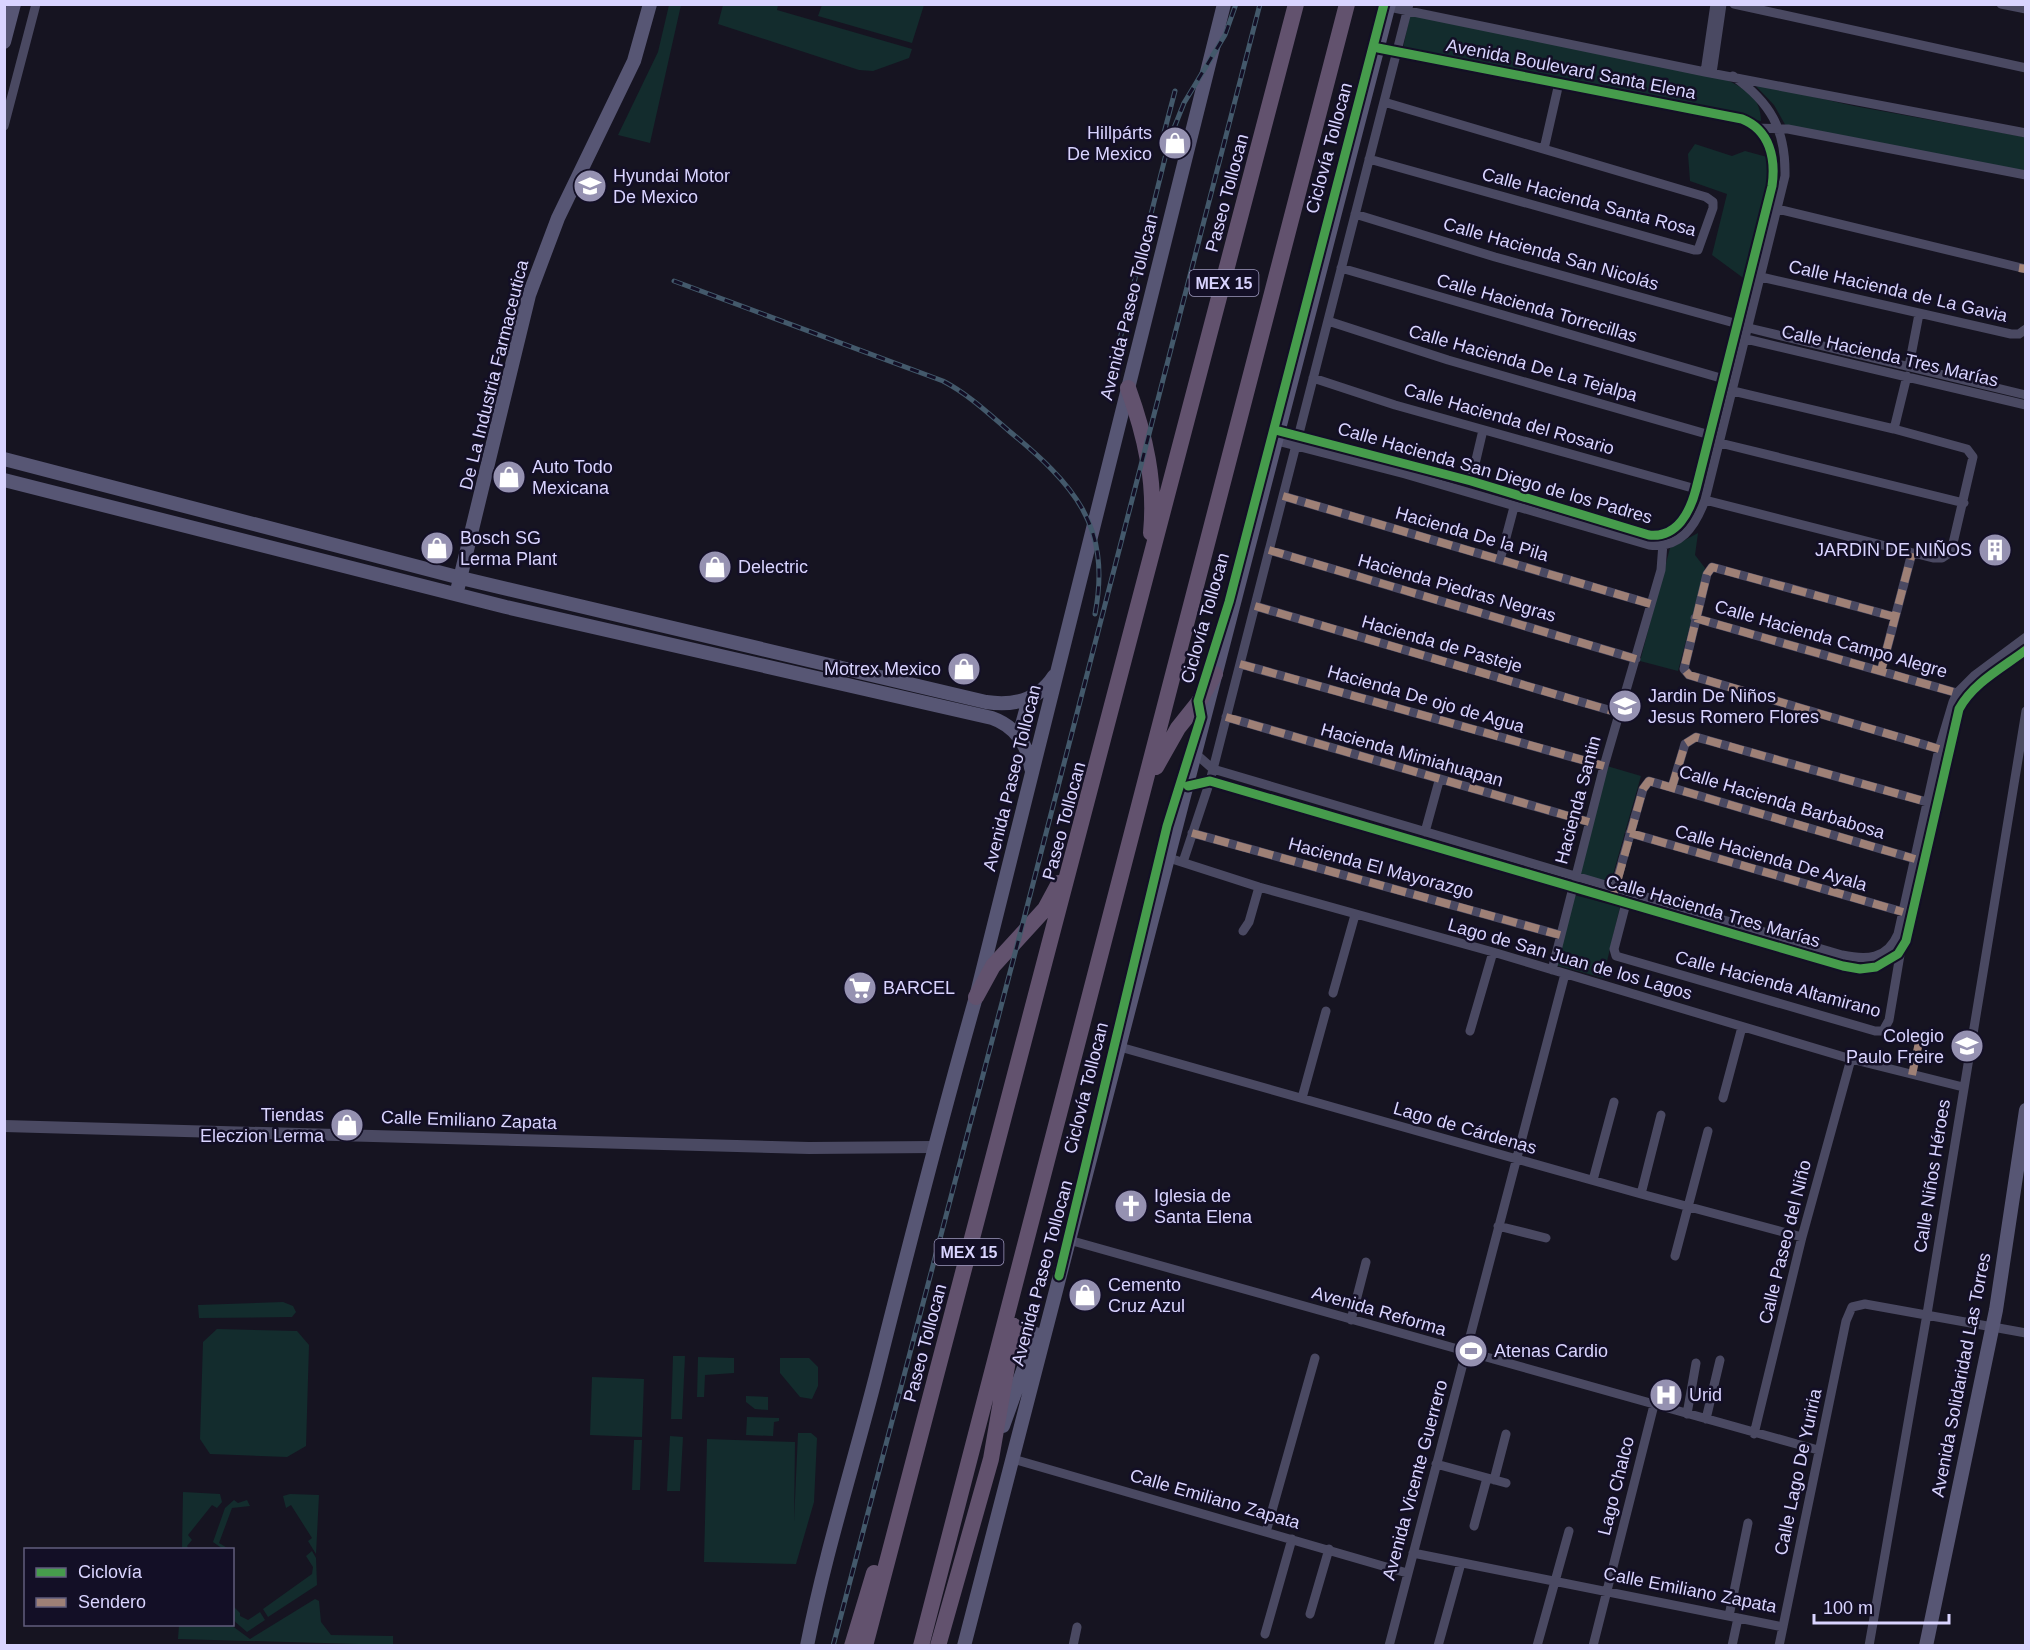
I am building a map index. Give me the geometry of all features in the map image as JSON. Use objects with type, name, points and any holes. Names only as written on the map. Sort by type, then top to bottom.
[{"type":"highway","name":"Paseo Tollocan","points":[[865,1646],[1074,859],[1296,4]]},
{"type":"highway","name":"MEX 15","points":[[921,1646],[1347,4]]},
{"type":"highway","points":[[1128,388],[1138,414],[1151,477],[1151,562]]},
{"type":"highway","points":[[1142,794],[1178,728],[1198,703],[1215,674]]},
{"type":"highway","points":[[976,997],[993,966],[1045,909],[1065,869],[1074,859]]},
{"type":"highway","points":[[939,1644],[991,1459],[1012,1343],[1016,1312],[1012,1299]]},
{"type":"highway","points":[[852,1646],[883,1543],[902,1509]]},
{"type":"main road","points":[[4,42],[14,4]]},
{"type":"main road","name":"De La Industria Farmaceutica","points":[[456,595],[529,295],[558,218],[634,61],[650,4]]},
{"type":"main road","name":"Avenida Paseo Tollocan","points":[[798,1646],[817,1593],[876,1376],[933,1147],[976,997],[1224,4]]},
{"type":"main road","name":"Avenida Paseo Tollocan","points":[[964,1646],[1197,755],[1215,674],[1389,6]]},
{"type":"main road","points":[[4,459],[461,578],[707,635],[847,676],[917,693],[1010,726],[1019,736],[1029,754],[1031,778]]},
{"type":"main road","points":[[4,480],[456,595],[702,650],[847,676]]},
{"type":"main road","points":[[917,693],[1011,704],[1029,699],[1051,680],[1057,671]]},
{"type":"main road","points":[[1019,736],[1021,721],[1029,699]]},
{"type":"main road","name":"Avenida Solidaridad Las Torres","points":[[1926,1646],[1992,1328],[2025,1110]]},
{"type":"main road","points":[[991,1459],[1036,1334],[1053,1300]]},
{"type":"main road","name":"Avenida Paseo Tollocan","points":[[807,1646],[817,1593]]},
{"type":"street","points":[[4,126],[36,4]]},
{"type":"street","points":[[1708,73],[1715,4]]},
{"type":"street","points":[[1708,73],[1722,4]]},
{"type":"street","points":[[1734,4],[2025,68]]},
{"type":"street","points":[[2001,4],[2025,9]]},
{"type":"street","name":"Avenida Boulevard Santa Elena","points":[[1389,6],[1408,8],[1708,73],[2025,133]]},
{"type":"street","points":[[1184,862],[1213,769],[1408,8]]},
{"type":"street","points":[[1383,31],[1401,36]]},
{"type":"street","name":"Avenida Boulevard Santa Elena","points":[[1378,48],[1742,119],[1756,128],[1778,128],[2025,175]]},
{"type":"street","name":"Calle Hacienda San Diego de los Padres","points":[[1278,436],[1407,464],[1472,481],[1649,535],[1661,535],[1673,530],[1691,509],[1710,435],[1733,391],[1778,209],[1785,163],[1778,128],[1772,114],[1759,96],[1732,76]]},
{"type":"street","points":[[1544,149],[1559,83]]},
{"type":"street","name":"Calle Hacienda Santa Rosa","points":[[1369,159],[1694,250],[1701,248],[1713,208],[1711,200],[1384,102]]},
{"type":"street","name":"Calle Hacienda San Diego de los Padres","points":[[1297,440],[1558,520],[1664,547],[1692,526],[1705,500],[1720,443],[1724,379],[1772,186],[1774,163],[1772,151],[1756,128]]},
{"type":"street","points":[[1778,209],[2022,268]]},
{"type":"street","name":"Calle Hacienda San Nicolás","points":[[1355,214],[1495,257],[1738,324]]},
{"type":"street","points":[[1757,247],[1768,249]]},
{"type":"street","name":"Calle Hacienda Torrecillas","points":[[1341,268],[1724,379]]},
{"type":"street","name":"Calle Hacienda de La Gavia","points":[[1761,277],[2011,334],[2019,334],[2025,329]]},
{"type":"street","points":[[1894,429],[1908,371],[1918,314]]},
{"type":"street","name":"Calle Hacienda De La Tejalpa","points":[[1328,321],[1448,360],[1710,435]]},
{"type":"street","name":"Calle Hacienda Tres Marías","points":[[1749,328],[1857,354],[2025,405]]},
{"type":"street","name":"Calle Hacienda Tres Marías","points":[[1746,339],[1855,364],[1908,371]]},
{"type":"street","points":[[1855,364],[1857,354]]},
{"type":"street","name":"Calle Hacienda del Rosario","points":[[1313,378],[1484,430],[1696,489]]},
{"type":"street","name":"Calle Hacienda Tres Marías","points":[[1947,381],[2025,395]]},
{"type":"street","points":[[1705,500],[1912,553],[1942,558],[1951,552],[1964,502],[1973,457],[1961,446],[1733,391]]},
{"type":"street","points":[[1472,481],[1484,430]]},
{"type":"street","points":[[1720,443],[1964,502]]},
{"type":"street","points":[[1405,474],[1407,464]]},
{"type":"street","name":"Hacienda De la Pila","points":[[1283,496],[1651,604]]},
{"type":"street","points":[[1500,560],[1514,507]]},
{"type":"street","points":[[1558,520],[1560,508]]},
{"type":"street","name":"Hacienda Santin","points":[[1552,970],[1571,887],[1651,604],[1664,547],[1661,535]]},
{"type":"street","name":"Hacienda Piedras Negras","points":[[1269,550],[1636,658]]},
{"type":"street","points":[[1881,671],[1912,553]]},
{"type":"street","points":[[1895,617],[1713,567],[1707,574],[1684,669],[1689,675],[1939,749]]},
{"type":"street","name":"Hacienda de Pasteje","points":[[1255,606],[1619,713]]},
{"type":"street","name":"Calle Hacienda Campo Alegre","points":[[1695,618],[1957,693]]},
{"type":"street","points":[[702,650],[707,635]]},
{"type":"street","name":"Calle Hacienda Tres Marías","points":[[1197,755],[1213,769],[1615,889],[1860,958],[1880,955],[1891,946],[1898,934],[1903,912],[1914,890],[1937,778],[1939,749],[1957,693],[1975,675],[2025,637]]},
{"type":"street","points":[[2016,645],[2025,651]]},
{"type":"street","name":"Calle Hacienda Tres Marías","points":[[1188,786],[1209,781],[1612,900],[1854,968],[1876,967],[1901,949],[1910,928],[1916,859],[1927,802],[1965,699],[1978,685],[2025,651]]},
{"type":"street","name":"Hacienda De ojo de Agua","points":[[1240,664],[1604,766]]},
{"type":"street","name":"Calle Niños Héroes","points":[[1869,1646],[1927,1314],[2025,711]]},
{"type":"street","name":"Hacienda Mimiahuapan","points":[[1226,717],[1439,781],[1589,822]]},
{"type":"street","points":[[1672,787],[1685,744],[1692,738],[1701,738],[1927,802]]},
{"type":"street","points":[[1425,832],[1439,781]]},
{"type":"street","name":"Calle Hacienda Barbabosa","points":[[1630,833],[1643,789],[1649,781],[1916,859]]},
{"type":"street","points":[[1342,820],[1346,809]]},
{"type":"street","name":"Hacienda El Mayorazgo","points":[[1192,833],[1560,935]]},
{"type":"street","points":[[1612,900],[1630,833]]},
{"type":"street","name":"Calle Hacienda De Ayala","points":[[1630,833],[1903,912]]},
{"type":"street","points":[[1478,860],[1481,849]]},
{"type":"street","name":"Lago de San Juan de los Lagos","points":[[1169,858],[1258,887],[1492,952],[1851,1059],[1964,1087]]},
{"type":"street","points":[[1243,931],[1249,922],[1258,887]]},
{"type":"street","name":"Calle Hacienda Altamirano","points":[[1626,903],[1614,949],[1614,955],[1618,957],[1883,1031],[1889,1020],[1901,949]]},
{"type":"street","points":[[1333,993],[1355,915]]},
{"type":"street","points":[[1470,1031],[1492,952]]},
{"type":"street","name":"Avenida Vicente Guerrero","points":[[1389,1646],[1565,974]]},
{"type":"street","points":[[1302,1098],[1326,1011]]},
{"type":"street","points":[[1724,1098],[1742,1027]]},
{"type":"street","name":"Lago de Cárdenas","points":[[1120,1047],[1687,1207],[1802,1237]]},
{"type":"street","name":"Calle Paseo del Niño","points":[[1754,1434],[1802,1237],[1851,1059]]},
{"type":"street","points":[[1593,1180],[1614,1102]]},
{"type":"street","points":[[1641,1194],[1661,1115]]},
{"type":"street","name":"Calle Emiliano Zapata","points":[[4,1126],[809,1148],[933,1147]]},
{"type":"street","points":[[1675,1256],[1708,1131]]},
{"type":"street","points":[[1498,1226],[1546,1238]]},
{"type":"street","name":"Avenida Reforma","points":[[1069,1240],[1754,1434],[1818,1450]]},
{"type":"street","points":[[1351,1320],[1366,1262]]},
{"type":"street","name":"Calle Lago De Yuriria","points":[[1779,1646],[1818,1450],[1846,1321],[1852,1307],[1865,1304],[1927,1314]]},
{"type":"street","points":[[1927,1314],[2025,1333]]},
{"type":"street","points":[[1266,1532],[1315,1358]]},
{"type":"street","points":[[1706,1419],[1720,1360]]},
{"type":"street","points":[[1687,1414],[1696,1364]]},
{"type":"street","name":"Lago Chalco","points":[[1593,1646],[1654,1405]]},
{"type":"street","points":[[1473,1526],[1506,1434]]},
{"type":"street","name":"Calle Emiliano Zapata","points":[[1013,1459],[1407,1573]]},
{"type":"street","points":[[1436,1464],[1506,1483]]},
{"type":"street","points":[[1732,1646],[1733,1617],[1748,1523]]},
{"type":"street","points":[[1537,1646],[1569,1531]]},
{"type":"street","points":[[1265,1634],[1292,1539]]},
{"type":"street","points":[[1310,1614],[1329,1550]]},
{"type":"street","name":"Calle Emiliano Zapata","points":[[1413,1553],[1783,1627]]},
{"type":"street","points":[[1438,1646],[1461,1563]]},
{"type":"street","points":[[1072,1646],[1077,1627]]},
{"type":"green space","points":[[822,4],[924,5],[912,43],[818,16]]},
{"type":"green space","points":[[669,5],[681,5],[650,143],[618,135],[658,52]]},
{"type":"green space","points":[[723,5],[778,5],[777,10],[912,49],[909,58],[873,71],[859,70],[718,24]]},
{"type":"green space","points":[[1410,15],[1727,80],[1751,95],[1758,106],[1761,121],[1403,48]]},
{"type":"green space","points":[[1753,83],[1854,106],[2025,137],[2025,172],[1787,128],[1774,105]]},
{"type":"green space","points":[[1695,144],[1732,156],[1745,151],[1767,157],[1769,174],[1746,280],[1712,255],[1727,194],[1690,181],[1688,154]]},
{"type":"green space","points":[[1698,533],[1695,555],[1705,568],[1678,671],[1640,661],[1670,548]]},
{"type":"green space","points":[[1607,766],[1641,776],[1610,885],[1577,875]]},
{"type":"green space","points":[[1574,895],[1620,907],[1603,978],[1556,965]]},
{"type":"green space","points":[[283,1302],[293,1306],[296,1312],[292,1317],[199,1318],[198,1305]]},
{"type":"green space","points":[[217,1329],[297,1331],[309,1345],[306,1446],[287,1457],[210,1454],[200,1439],[203,1342]]},
{"type":"green space","points":[[673,1356],[685,1356],[682,1419],[671,1419]]},
{"type":"green space","points":[[698,1357],[734,1358],[734,1373],[705,1375],[704,1397],[697,1397]]},
{"type":"green space","points":[[780,1358],[809,1358],[818,1367],[818,1386],[812,1399],[800,1397],[780,1373]]},
{"type":"green space","points":[[592,1377],[644,1379],[642,1437],[590,1435]]},
{"type":"green space","points":[[746,1396],[768,1397],[768,1410],[755,1409],[746,1402]]},
{"type":"green space","points":[[747,1417],[779,1418],[779,1421],[774,1422],[773,1436],[746,1435]]},
{"type":"green space","points":[[798,1433],[811,1433],[817,1438],[814,1502],[796,1564],[704,1562],[707,1439],[795,1442],[794,1522]]},
{"type":"green space","points":[[670,1436],[683,1437],[680,1491],[667,1491]]},
{"type":"green space","points":[[634,1440],[642,1440],[640,1490],[632,1490]]},
{"type":"green space","points":[[183,1492],[220,1494],[222,1502],[217,1508],[212,1505],[188,1535],[192,1540],[187,1546],[188,1548],[182,1548]]},
{"type":"green space","points":[[290,1494],[319,1495],[316,1554],[308,1541],[312,1538],[291,1505],[286,1508],[283,1496]]},
{"type":"green space","points":[[234,1500],[238,1503],[247,1500],[250,1506],[232,1508],[219,1543],[227,1548],[222,1548],[213,1542],[225,1508]]},
{"type":"green space","points":[[312,1551],[316,1558],[317,1585],[268,1617],[263,1609],[312,1574],[313,1567],[306,1556]]},
{"type":"green space","points":[[315,1599],[319,1601],[321,1622],[331,1635],[393,1636],[393,1645],[178,1639],[179,1626],[232,1626],[250,1639]]},
{"type":"green space","points":[[234,1607],[240,1616],[248,1620],[260,1612],[265,1620],[247,1632],[234,1621]]},
{"type":"railway","points":[[1116,355],[1170,138],[1184,103],[1225,35],[1236,4]]},
{"type":"railway","points":[[833,1646],[1019,938],[1260,4]]},
{"type":"railway","points":[[1164,133],[1175,91]]},
{"type":"railway","points":[[674,281],[943,381],[978,404],[1052,469],[1082,509],[1092,531],[1098,555],[1099,583],[1095,614]]},
{"type":"marked path","points":[[2019,268],[2026,269]]},
{"type":"marked path","points":[[1283,496],[1651,604]]},
{"type":"marked path","points":[[1269,550],[1636,659]]},
{"type":"marked path","points":[[1881,671],[1912,553]]},
{"type":"marked path","points":[[1895,617],[1712,567],[1707,574],[1684,669],[1689,675],[1939,749]]},
{"type":"marked path","points":[[1255,606],[1619,713]]},
{"type":"marked path","points":[[1695,618],[1957,693]]},
{"type":"marked path","points":[[1240,664],[1604,766]]},
{"type":"marked path","points":[[1226,717],[1589,822]]},
{"type":"marked path","points":[[1672,787],[1685,744],[1696,737],[1927,802]]},
{"type":"marked path","points":[[1612,900],[1643,789],[1649,781],[1915,859]]},
{"type":"marked path","points":[[1192,833],[1560,935]]},
{"type":"marked path","points":[[1630,833],[1903,912]]},
{"type":"marked path","points":[[1912,1075],[1921,1033]]},
{"type":"cycle path","name":"Ciclovía Tollocan","points":[[1059,1276],[1167,826],[1201,717],[1198,701],[1229,602],[1384,4]]},
{"type":"cycle path","points":[[1279,431],[1471,481],[1649,535],[1659,535],[1675,528],[1686,514],[1696,489],[1772,186],[1772,156],[1765,138],[1759,130],[1742,119],[1378,48]]},
{"type":"cycle path","points":[[1188,786],[1210,781],[1843,966],[1860,969],[1876,967],[1898,954],[1906,941],[1959,709],[1972,691],[2026,650]]},
{"type":"place","name":"Hillpárts De Mexico","points":[[1175,143]]},
{"type":"place","name":"Hyundai Motor De Mexico","points":[[590,186]]},
{"type":"place","name":"Auto Todo Mexicana","points":[[509,477]]},
{"type":"place","name":"Bosch SG Lerma Plant","points":[[437,548]]},
{"type":"place","name":"JARDIN DE NIÑOS","points":[[1995,550]]},
{"type":"place","name":"Delectric","points":[[715,567]]},
{"type":"place","name":"Motrex Mexico","points":[[964,669]]},
{"type":"place","name":"Jardin De Niños Jesus Romero Flores","points":[[1625,706]]},
{"type":"place","name":"BARCEL","points":[[860,988]]},
{"type":"place","name":"Colegio Paulo Freire","points":[[1967,1046]]},
{"type":"place","name":"Tiendas Eleczion Lerma","points":[[347,1125]]},
{"type":"place","name":"Iglesia de Santa Elena","points":[[1131,1206]]},
{"type":"place","name":"Cemento Cruz Azul","points":[[1085,1295]]},
{"type":"place","name":"Atenas Cardio","points":[[1471,1351]]},
{"type":"place","name":"Urid","points":[[1666,1395]]}]
